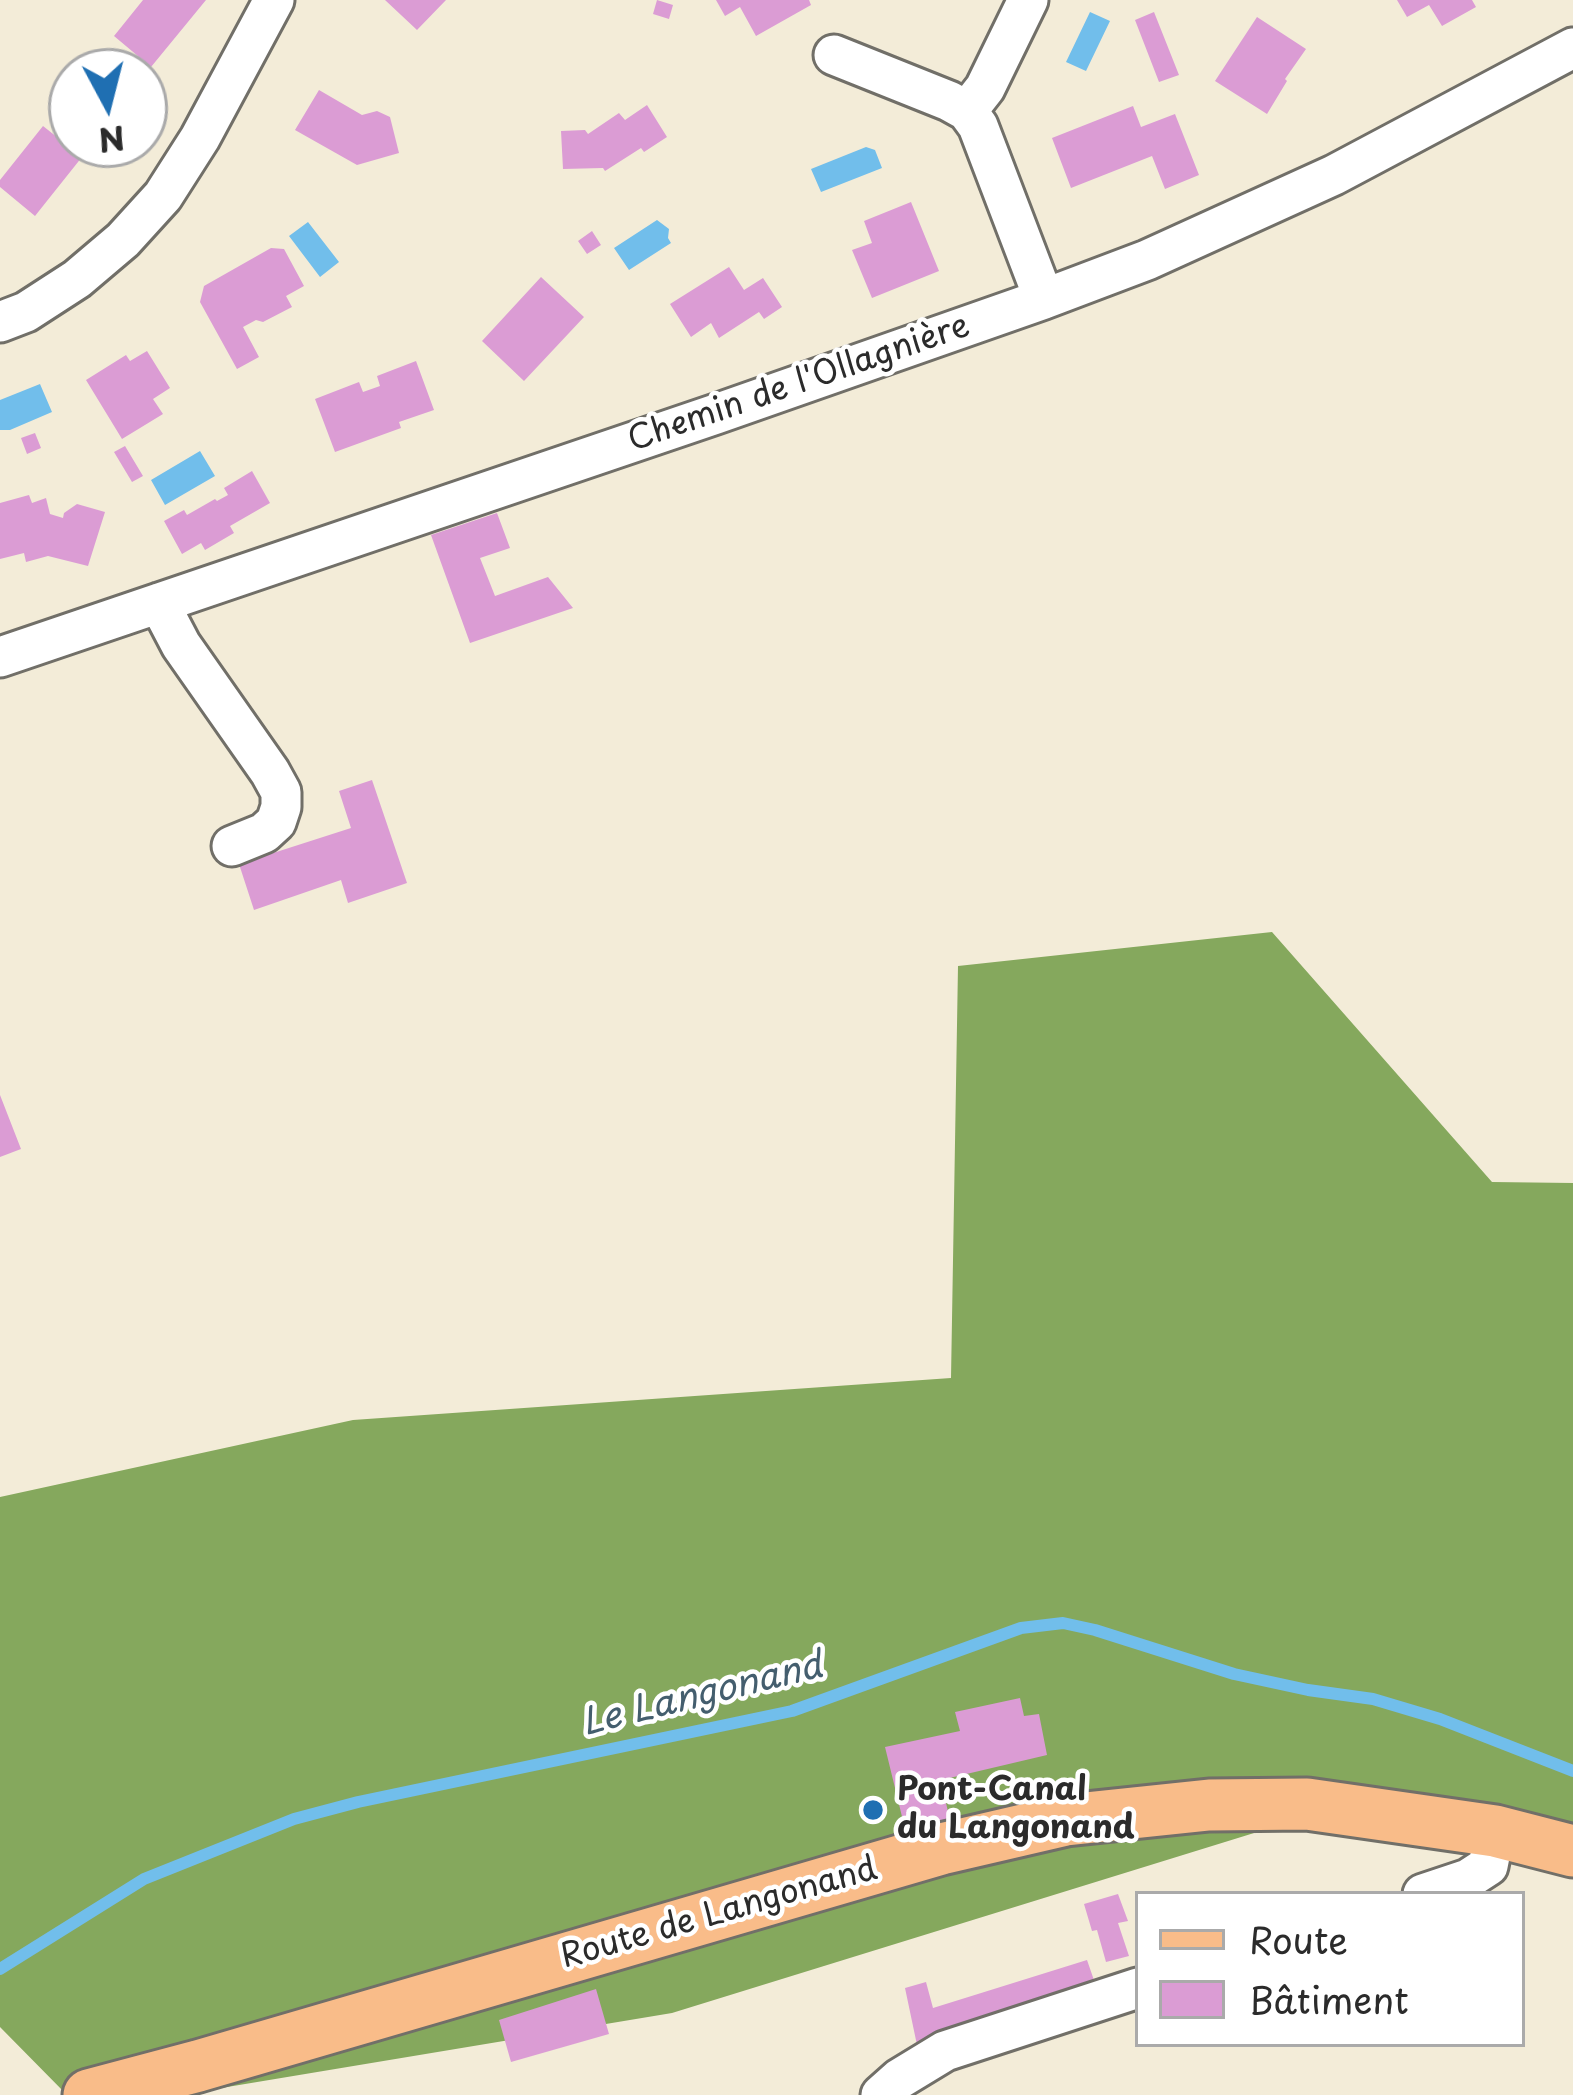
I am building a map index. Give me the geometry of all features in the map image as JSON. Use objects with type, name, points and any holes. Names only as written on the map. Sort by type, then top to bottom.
[{"type":"main road","name":"Route de Langonand","points":[[89,2095],[940,1849],[1066,1820],[1209,1805],[1307,1804],[1495,1832],[1573,1851]]},
{"type":"street","points":[[0,322],[26,312],[77,279],[163,196],[200,138],[274,0]]},
{"type":"street","points":[[967,111],[985,88],[1028,0]]},
{"type":"street","name":"Chemin de l'Ollagnière","points":[[0,657],[1147,260],[1334,175],[1573,48]]},
{"type":"street","points":[[834,56],[967,111],[978,126],[1044,299]]},
{"type":"street","points":[[159,603],[181,645],[280,792],[276,822],[264,833],[232,846]]},
{"type":"street","points":[[1432,1891],[1468,1879],[1488,1866],[1495,1832]]},
{"type":"street","points":[[881,2095],[945,2051],[1135,1989]]},
{"type":"green space","points":[[1272,932],[1492,1182],[1573,1183],[1573,1865],[1322,1812],[672,2013],[179,2095],[67,2095],[0,2027],[0,1497],[353,1420],[951,1378],[958,966]]},
{"type":"water","points":[[1090,12],[1110,21],[1086,71],[1066,62]]},
{"type":"water","points":[[866,147],[875,150],[882,168],[821,192],[811,169]]},
{"type":"water","points":[[657,220],[669,229],[671,243],[629,270],[614,248]]},
{"type":"water","points":[[308,222],[339,262],[320,277],[289,236]]},
{"type":"water","points":[[40,384],[52,412],[0,430],[0,400]]},
{"type":"water","points":[[200,451],[215,476],[165,505],[151,480]]},
{"type":"building","points":[[143,0],[206,0],[167,48],[128,48],[114,36]]},
{"type":"building","points":[[385,0],[446,0],[417,30]]},
{"type":"building","points":[[657,0],[673,5],[669,19],[653,14]]},
{"type":"building","points":[[716,0],[809,0],[811,5],[756,36],[740,7],[725,16]]},
{"type":"building","points":[[1397,0],[1472,0],[1476,7],[1442,26],[1429,5],[1407,17]]},
{"type":"building","points":[[1154,12],[1179,75],[1159,82],[1135,20]]},
{"type":"building","points":[[1257,17],[1306,49],[1267,114],[1215,81]]},
{"type":"building","points":[[319,90],[362,115],[377,111],[390,117],[399,153],[357,165],[295,130]]},
{"type":"building","points":[[647,105],[667,137],[605,171],[563,169],[561,131],[585,130],[588,134],[619,113],[625,120]]},
{"type":"building","points":[[1133,106],[1141,127],[1175,114],[1199,175],[1165,189],[1152,156],[1071,188],[1052,138]]},
{"type":"building","points":[[43,126],[48,130],[48,168],[73,168],[35,216],[0,187],[0,180]]},
{"type":"building","points":[[911,202],[939,271],[872,298],[852,250],[872,243],[864,221]]},
{"type":"building","points":[[592,231],[601,245],[587,254],[578,241]]},
{"type":"building","points":[[271,248],[284,249],[304,286],[286,296],[292,307],[243,327],[259,357],[237,369],[200,302],[204,286]]},
{"type":"building","points":[[729,267],[744,290],[763,278],[782,307],[764,319],[759,312],[719,338],[711,323],[691,337],[670,304]]},
{"type":"building","points":[[541,277],[584,317],[524,381],[482,341]]},
{"type":"building","points":[[147,351],[170,388],[153,399],[163,414],[122,439],[86,380],[126,355],[130,361]]},
{"type":"building","points":[[416,361],[434,410],[399,422],[401,428],[335,452],[315,399],[359,382],[363,392],[380,386],[377,376]]},
{"type":"building","points":[[35,433],[41,448],[27,454],[21,438]]},
{"type":"building","points":[[125,446],[143,476],[132,482],[114,452]]},
{"type":"building","points":[[252,471],[270,503],[230,526],[234,533],[205,550],[201,543],[182,554],[164,521],[228,495],[224,488]]},
{"type":"building","points":[[29,495],[32,503],[46,498],[50,514],[63,518],[77,504],[105,512],[88,566],[48,556],[26,562],[24,553],[0,559],[0,503]]},
{"type":"building","points":[[497,513],[510,548],[480,558],[495,596],[548,577],[573,608],[470,643],[431,535]]},
{"type":"building","points":[[372,780],[407,883],[348,903],[341,880],[254,910],[239,864],[351,828],[339,791]]},
{"type":"building","points":[[0,1095],[21,1149],[0,1157]]},
{"type":"building","points":[[1020,1698],[1024,1716],[1039,1714],[1047,1755],[941,1780],[950,1821],[906,1833],[885,1747],[960,1731],[955,1712]]},
{"type":"building","points":[[1118,1894],[1128,1921],[1118,1923],[1129,1956],[1106,1962],[1084,1904]]},
{"type":"building","points":[[1087,1960],[1096,1986],[917,2045],[905,1988],[926,1982],[933,2008]]},
{"type":"building","points":[[596,1989],[609,2034],[511,2062],[499,2020]]},
{"type":"waterway","name":"Le Langonand","points":[[0,1969],[144,1879],[294,1819],[792,1711],[1021,1628],[1063,1623],[1234,1674],[1373,1699],[1440,1719],[1573,1771]]},
{"type":"place","name":"Pont-Canal du Langonand","points":[[873,1810]]}]
